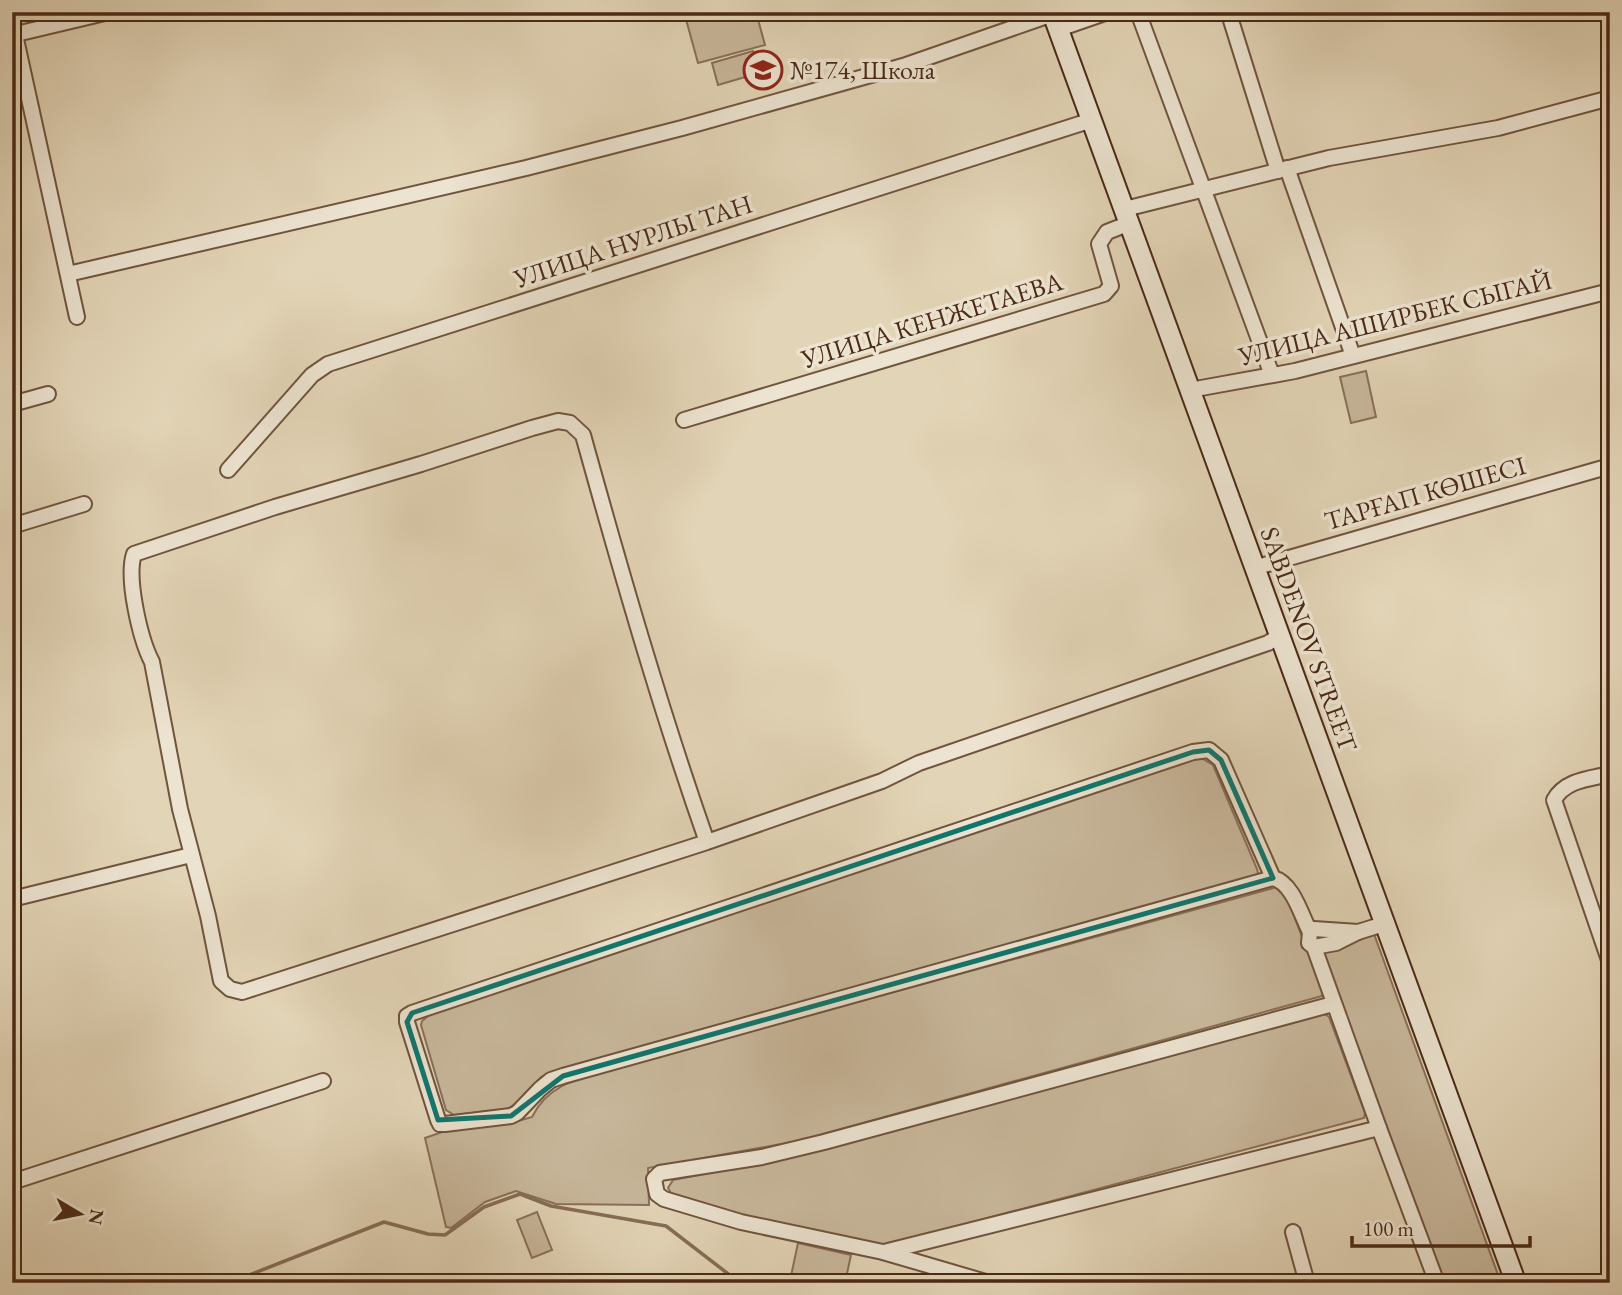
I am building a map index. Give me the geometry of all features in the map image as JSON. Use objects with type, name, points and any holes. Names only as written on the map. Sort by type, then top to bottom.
[{"type":"street","points":[[78,317],[13,30],[109,12]]},
{"type":"street","points":[[68,275],[526,168],[682,128],[903,66],[1055,18],[1108,12]]},
{"type":"street","points":[[1138,12],[1272,375]]},
{"type":"street","points":[[1230,14],[1283,170],[1353,356]]},
{"type":"street","name":"SABDENOV STREET","points":[[1055,18],[1516,1283]]},
{"type":"street","name":"УЛИЦА КЕНЖЕТАЕВА","points":[[684,420],[1104,294],[1111,286],[1099,244],[1107,232],[1127,216],[1202,190],[1329,158],[1498,128],[1610,98]]},
{"type":"street","name":"УЛИЦА НУРЛЫ ТАН","points":[[228,470],[312,375],[328,364],[1091,120]]},
{"type":"street","name":"УЛИЦА АШИРБЕК СЫГАЙ","points":[[1190,390],[1353,356],[1610,291]]},
{"type":"street","points":[[12,404],[48,394]]},
{"type":"street","points":[[707,842],[670,738],[583,435],[570,423],[558,421],[275,507],[134,554],[130,566],[130,580],[146,651],[152,662],[191,855],[208,916],[221,981],[230,989],[242,992],[707,842],[882,781],[919,763],[1268,643],[1279,636]]},
{"type":"street","name":"ТАРҒАП КӨШЕСІ","points":[[1254,568],[1610,466]]},
{"type":"street","points":[[12,526],[85,504]]},
{"type":"street","points":[[1273,878],[1221,760],[1209,750],[1193,752],[412,1013],[407,1016],[407,1022],[440,1124],[510,1116],[526,1105],[551,1080],[563,1076],[1273,878],[1281,880],[1310,932],[1309,943],[1314,947],[1437,1283]]},
{"type":"street","points":[[1608,953],[1554,800],[1566,786],[1610,774]]},
{"type":"street","points":[[12,899],[191,855]]},
{"type":"street","points":[[1314,947],[1336,943],[1387,923]]},
{"type":"street","points":[[1310,932],[1320,928],[1343,933],[1359,932]]},
{"type":"street","points":[[989,1283],[883,1252],[741,1222],[664,1199],[657,1194],[654,1179],[660,1173],[762,1157],[824,1142],[1333,1004]]},
{"type":"street","points":[[12,1182],[323,1081]]},
{"type":"street","points":[[883,1252],[1379,1128]]},
{"type":"street","points":[[1293,1232],[1307,1283]]},
{"type":"street","points":[[1605,1283],[1610,1281]]},
{"type":"highlighted area","points":[[1209,750],[1221,760],[1273,878],[563,1076],[511,1116],[438,1120],[407,1022],[412,1013],[1193,752]]},
{"type":"shaded area","points":[[684,12],[756,12],[765,45],[698,63]]},
{"type":"shaded area","points":[[753,51],[759,73],[718,85],[712,63]]},
{"type":"shaded area","points":[[1366,371],[1376,417],[1351,423],[1340,377]]},
{"type":"shaded area","points":[[1192,759],[1203,759],[1213,765],[1257,869],[1255,876],[557,1070],[541,1077],[517,1103],[507,1109],[454,1115],[446,1110],[421,1025],[429,1015]]},
{"type":"shaded area","points":[[1277,887],[1285,892],[1322,996],[798,1141],[648,1168],[649,1205],[556,1204],[516,1191],[485,1202],[451,1228],[446,1227],[425,1138],[454,1128],[532,1117],[549,1095],[582,1078]]},
{"type":"shaded area","points":[[1374,934],[1501,1283],[1443,1283],[1325,960],[1324,954],[1327,951]]},
{"type":"shaded area","points":[[1325,1014],[1329,1017],[1365,1113],[1364,1118],[882,1246],[743,1215],[671,1193],[668,1188],[673,1180],[792,1157]]},
{"type":"shaded area","points":[[537,1212],[552,1250],[532,1258],[517,1220]]},
{"type":"shaded area","points":[[798,1243],[851,1255],[845,1283],[822,1283],[791,1276]]},
{"type":"waterway","points":[[229,1283],[384,1222],[428,1234],[445,1235],[484,1207],[520,1194],[551,1206],[666,1226],[740,1283]]},
{"type":"place","name":"№174, Школа","points":[[763,70]]}]
